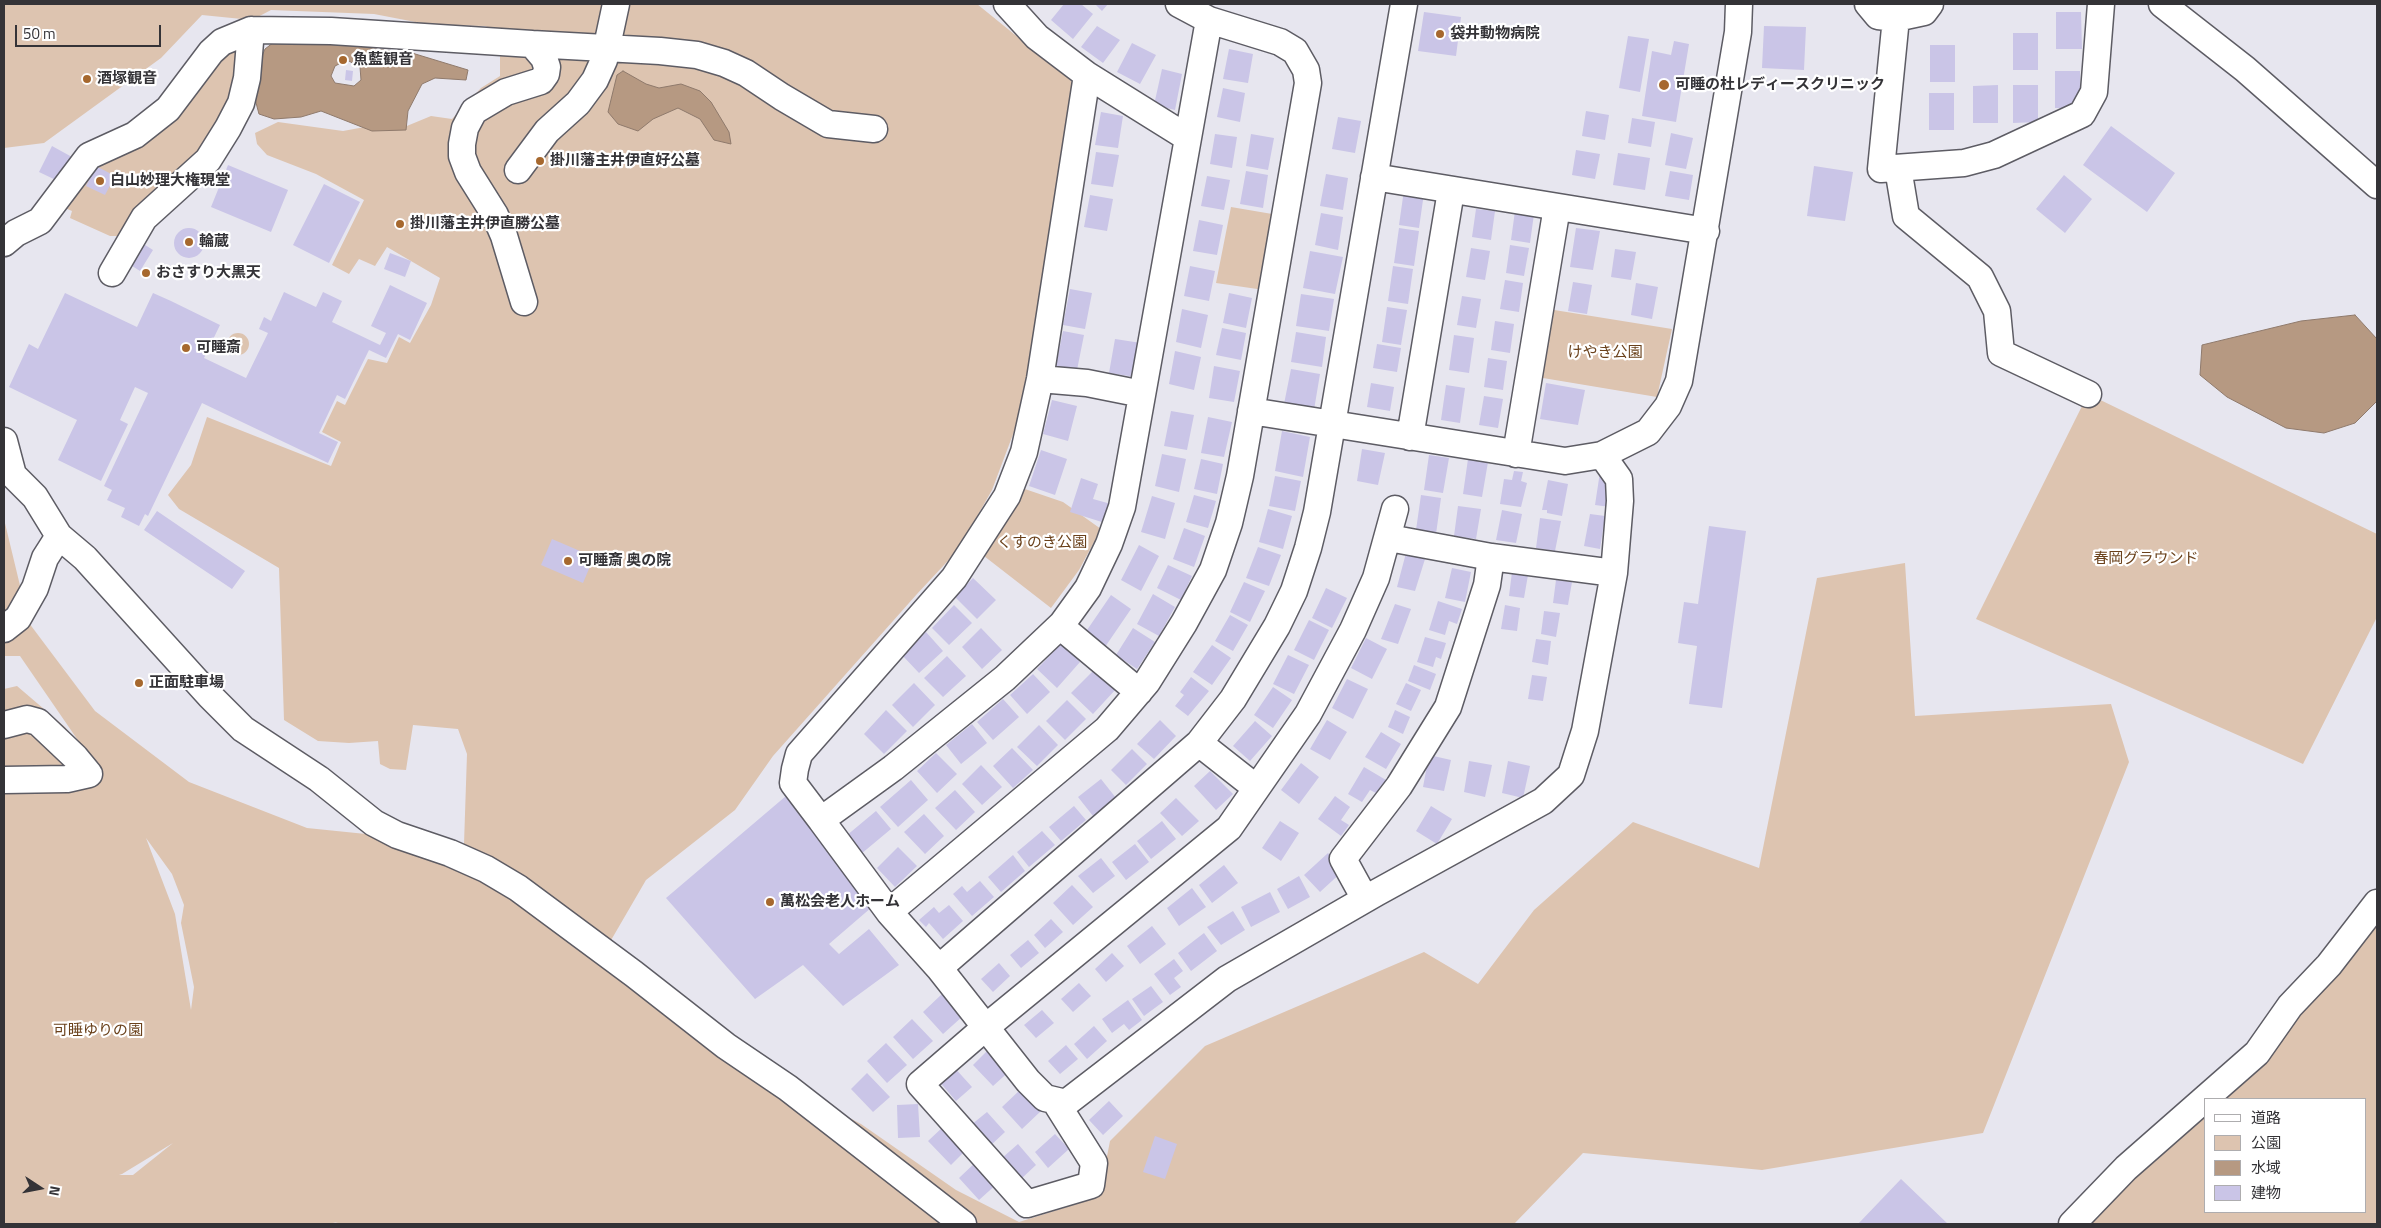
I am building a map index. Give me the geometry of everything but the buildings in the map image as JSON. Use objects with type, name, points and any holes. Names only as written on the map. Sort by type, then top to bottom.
[{"type":"street","points":[[518,170],[547,131],[588,91],[604,60],[616,4]]},
{"type":"street","points":[[1008,4],[1037,36],[1087,75],[1188,138]]},
{"type":"street","points":[[889,912],[1107,729],[1139,692],[1184,623],[1213,570],[1229,523],[1282,225],[1307,102],[1308,84],[1306,70],[1296,51],[1280,42],[1209,20],[1180,4]]},
{"type":"street","points":[[939,968],[1198,743],[1233,699],[1277,626],[1294,590],[1308,548],[1317,512],[1404,4]]},
{"type":"street","points":[[1250,411],[1566,462],[1602,455],[1648,432],[1668,406],[1679,381],[1706,231],[1738,32],[1739,4]]},
{"type":"street","points":[[1868,4],[1878,16],[1896,18],[1924,12],[1930,4]]},
{"type":"street","points":[[1896,18],[1881,169],[1964,163],[1994,154],[2082,114],[2094,92],[2102,4]]},
{"type":"street","points":[[2162,4],[2245,69],[2377,185]]},
{"type":"street","points":[[821,820],[893,768],[1005,678],[1060,626],[1088,588],[1109,544],[1122,507],[1209,20]]},
{"type":"street","points":[[4,243],[16,233],[40,221],[89,156],[135,134],[168,109],[211,52],[222,42],[251,30],[331,31],[697,55],[724,63],[746,73],[782,98],[828,124],[874,130]]},
{"type":"street","points":[[112,274],[144,218],[208,160],[228,128],[241,103],[247,78],[251,30]]},
{"type":"street","points":[[524,302],[504,236],[495,215],[468,172],[462,156],[462,144],[465,128],[474,111],[506,92],[541,81],[546,74],[547,67],[544,58],[532,44]]},
{"type":"street","points":[[1087,75],[1040,379],[1024,452],[1007,496],[974,550],[954,578],[799,754],[794,769],[793,784],[889,912],[939,968],[1028,1081],[1045,1098],[1066,1103],[1227,979],[1365,899],[1543,801],[1571,775],[1585,731],[1614,573],[1620,501],[1619,479],[1602,455]]},
{"type":"street","points":[[1898,168],[1906,216],[1980,277],[1997,311],[2000,353],[2088,394]]},
{"type":"street","points":[[1374,177],[1706,231]]},
{"type":"street","points":[[1410,437],[1451,190]]},
{"type":"street","points":[[1516,454],[1557,207]]},
{"type":"street","points":[[1040,379],[1087,384],[1142,394]]},
{"type":"street","points":[[4,441],[8,472],[34,497],[59,536],[85,558],[210,696],[243,729],[319,779],[374,823],[397,835],[450,852],[486,869],[518,888],[634,974],[726,1046],[788,1088],[963,1224]]},
{"type":"street","points":[[1055,1101],[1094,1163],[1092,1185],[1027,1204],[920,1084],[986,1027],[1228,828],[1308,714],[1353,630],[1376,578],[1389,538],[1395,509]]},
{"type":"street","points":[[4,629],[18,618],[35,588],[45,558],[59,536]]},
{"type":"street","points":[[1389,538],[1491,557],[1614,573]]},
{"type":"street","points":[[1365,899],[1343,859],[1399,786],[1448,707],[1486,585],[1491,557]]},
{"type":"street","points":[[1060,626],[1139,692]]},
{"type":"street","points":[[4,725],[27,719],[38,722],[75,757],[89,774],[67,779],[4,780]]},
{"type":"street","points":[[1198,743],[1256,787]]},
{"type":"street","points":[[2205,1098],[2256,1053],[2290,1006],[2329,965],[2377,904]]},
{"type":"street","points":[[2072,1224],[2126,1168],[2204,1099]]},
{"type":"green space","name":"可睡ゆりの園","points":[[4,4],[977,4],[1077,87],[1035,336],[1015,429],[992,490],[958,550],[773,756],[735,810],[646,880],[603,954],[765,1073],[861,1124],[956,1190],[1019,1222],[1099,1197],[1110,1141],[1205,1046],[1424,952],[1478,984],[1534,910],[1633,822],[1759,868],[1817,578],[1905,563],[1915,716],[2111,704],[2129,762],[1983,1133],[1762,1170],[1583,1153],[1514,1224],[343,1224],[333,1222],[338,1224],[4,1224],[4,689],[17,686],[65,727],[86,752],[20,656],[4,656],[4,519],[29,623],[95,711],[189,782],[307,828],[464,844],[467,754],[458,729],[413,725],[406,770],[390,769],[380,764],[378,741],[349,743],[318,741],[284,720],[279,568],[179,509],[168,495],[191,465],[207,417],[331,466],[341,442],[322,432],[337,401],[345,405],[368,359],[387,363],[399,337],[410,343],[431,305],[440,278],[387,247],[375,266],[359,259],[349,274],[332,265],[364,200],[316,174],[267,155],[257,144],[255,133],[278,122],[343,131],[381,124],[402,128],[431,116],[452,119],[481,88],[500,76],[500,45],[530,43],[485,26],[431,25],[374,14],[271,10],[252,20],[202,15],[161,58],[44,143],[4,148]],"holes":[[[146,838],[172,874],[184,905],[181,923],[194,987],[191,1010],[175,914]],[[173,1143],[133,1175],[119,1175],[122,1174]]]},
{"type":"green space","points":[[244,42],[241,74],[216,134],[120,236],[110,236],[70,218],[72,211],[60,206],[92,161],[218,53]]},
{"type":"green space","points":[[1231,207],[1284,216],[1271,291],[1216,283]]},
{"type":"green space","name":"けやき公園","points":[[1548,309],[1672,329],[1657,397],[1537,377]]},
{"type":"green space","points":[[238,333],[248,340],[249,344],[242,354],[238,355],[228,348],[227,344],[234,334]]},
{"type":"green space","name":"春岡グラウンド","points":[[2088,394],[2377,534],[2377,617],[2303,764],[1976,619]]},
{"type":"green space","name":"くすのき公園","points":[[1019,487],[1063,502],[1101,529],[1079,570],[1051,608],[984,556]]},
{"type":"green space","points":[[2377,903],[2377,1224],[2073,1224],[2204,1102],[2204,1213],[2366,1213],[2366,1098],[2208,1098]]},
{"type":"water","points":[[278,39],[338,42],[412,53],[468,70],[466,80],[435,78],[422,84],[408,111],[406,130],[372,131],[321,111],[301,117],[274,119],[259,114],[255,99],[259,63],[265,49]],"holes":[[[347,60],[360,67],[361,80],[354,86],[335,83],[331,76],[335,66]]]},
{"type":"water","points":[[623,71],[646,84],[659,88],[681,84],[700,91],[711,102],[729,132],[731,144],[714,140],[700,119],[678,108],[653,119],[638,131],[618,124],[608,112],[617,75]]},
{"type":"water","points":[[2355,315],[2377,339],[2377,401],[2355,423],[2324,433],[2286,428],[2227,397],[2200,375],[2202,345],[2301,321]]},
{"type":"place","name":"袋井動物病院","points":[[1440,34]]},
{"type":"place","name":"魚藍観音","points":[[343,60]]},
{"type":"place","name":"酒塚観音","points":[[87,79]]},
{"type":"place","name":"可睡の杜レディースクリニック","points":[[1664,85]]},
{"type":"place","name":"掛川藩主井伊直好公墓","points":[[540,161]]},
{"type":"place","name":"白山妙理大権現堂","points":[[100,181]]},
{"type":"place","name":"掛川藩主井伊直勝公墓","points":[[400,224]]},
{"type":"place","name":"輪蔵","points":[[189,242]]},
{"type":"place","name":"おさすり大黒天","points":[[146,273]]},
{"type":"place","name":"可睡斎","points":[[186,348]]},
{"type":"place","name":"可睡斎 奥の院","points":[[568,561]]},
{"type":"place","name":"正面駐車場","points":[[139,683]]},
{"type":"place","name":"萬松会老人ホーム","points":[[770,902]]}]
